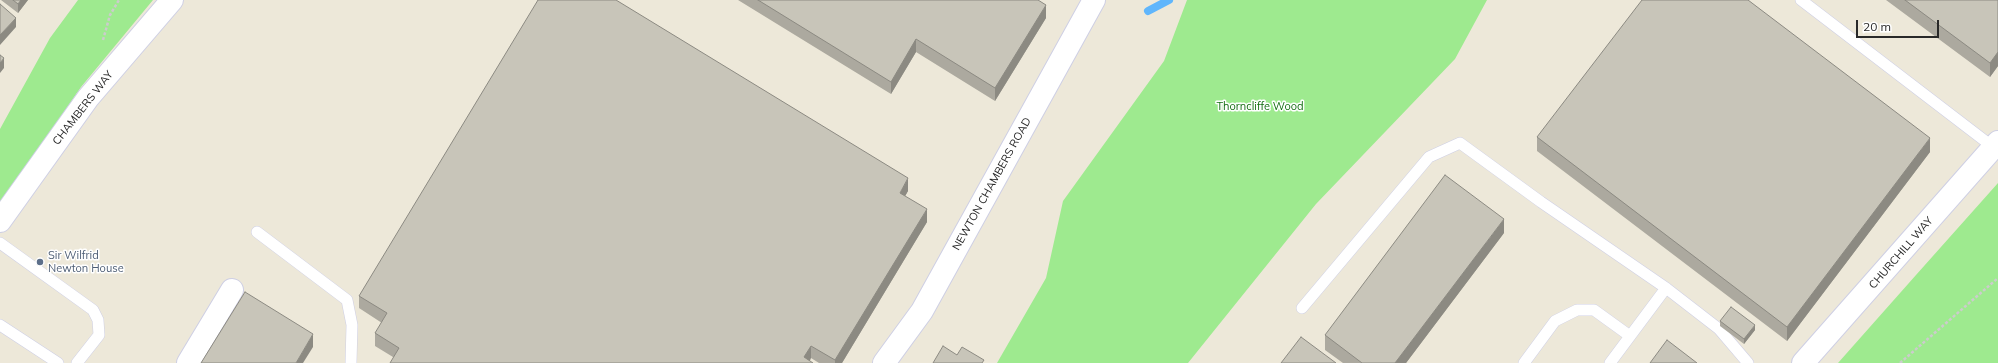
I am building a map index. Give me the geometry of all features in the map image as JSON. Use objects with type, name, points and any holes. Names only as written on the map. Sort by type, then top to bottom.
[{"type":"street","name":"CHAMBERS WAY","points":[[0,221],[88,98],[172,0]]},
{"type":"street","name":"NEWTON CHAMBERS ROAD","points":[[884,363],[922,312],[1094,0]]},
{"type":"street","name":"CHURCHILL WAY","points":[[1803,363],[1996,145]]},
{"type":"street","points":[[188,363],[232,290]]},
{"type":"lane","points":[[1801,0],[1996,145]]},
{"type":"lane","points":[[1302,308],[1429,157],[1460,143],[1540,202],[1666,288],[1719,329],[1748,363]]},
{"type":"lane","points":[[257,232],[347,300],[352,325],[351,363]]},
{"type":"lane","points":[[0,243],[93,310],[98,320],[99,335],[77,363]]},
{"type":"lane","points":[[1610,363],[1666,288]]},
{"type":"lane","points":[[1524,363],[1555,321],[1577,310],[1594,310],[1630,336]]},
{"type":"lane","points":[[0,325],[58,363]]},
{"type":"path","points":[[1900,363],[1998,278]]},
{"type":"green space","points":[[78,0],[153,0],[81,87],[0,206],[0,129],[50,38]]},
{"type":"green space","name":"Thorncliffe Wood","points":[[1187,0],[1487,0],[1455,59],[1316,204],[1188,363],[997,363],[1046,278],[1063,201],[1164,61]]},
{"type":"green space","points":[[1998,183],[1998,363],[1838,363],[1916,275]]},
{"type":"building","points":[[13,0],[21,0],[18,4]]},
{"type":"building","points":[[538,0],[616,0],[908,178],[900,193],[927,209],[835,360],[811,346],[804,357],[813,363],[390,363],[399,348],[375,333],[387,313],[359,296]]},
{"type":"building","points":[[758,0],[1038,0],[1046,5],[995,88],[916,39],[891,82]]},
{"type":"building","points":[[1642,0],[1748,0],[1930,138],[1787,327],[1537,137]]},
{"type":"building","points":[[1905,0],[1998,0],[1998,52],[1990,63]]},
{"type":"building","points":[[0,4],[16,18],[0,35]]},
{"type":"building","points":[[0,55],[4,58],[0,63]]},
{"type":"building","points":[[1445,175],[1504,219],[1395,363],[1362,363],[1325,335]]},
{"type":"building","points":[[245,292],[313,334],[296,363],[201,363]]},
{"type":"building","points":[[1731,307],[1755,325],[1744,339],[1720,321]]},
{"type":"building","points":[[1301,337],[1336,363],[1281,363]]},
{"type":"building","points":[[1667,340],[1697,363],[1650,363]]},
{"type":"building","points":[[943,346],[957,355],[962,347],[984,360],[982,363],[933,363]]},
{"type":"waterway","points":[[1148,11],[1169,0]]},
{"type":"place","name":"Sir Wilfrid Newton House","points":[[40,262]]}]
